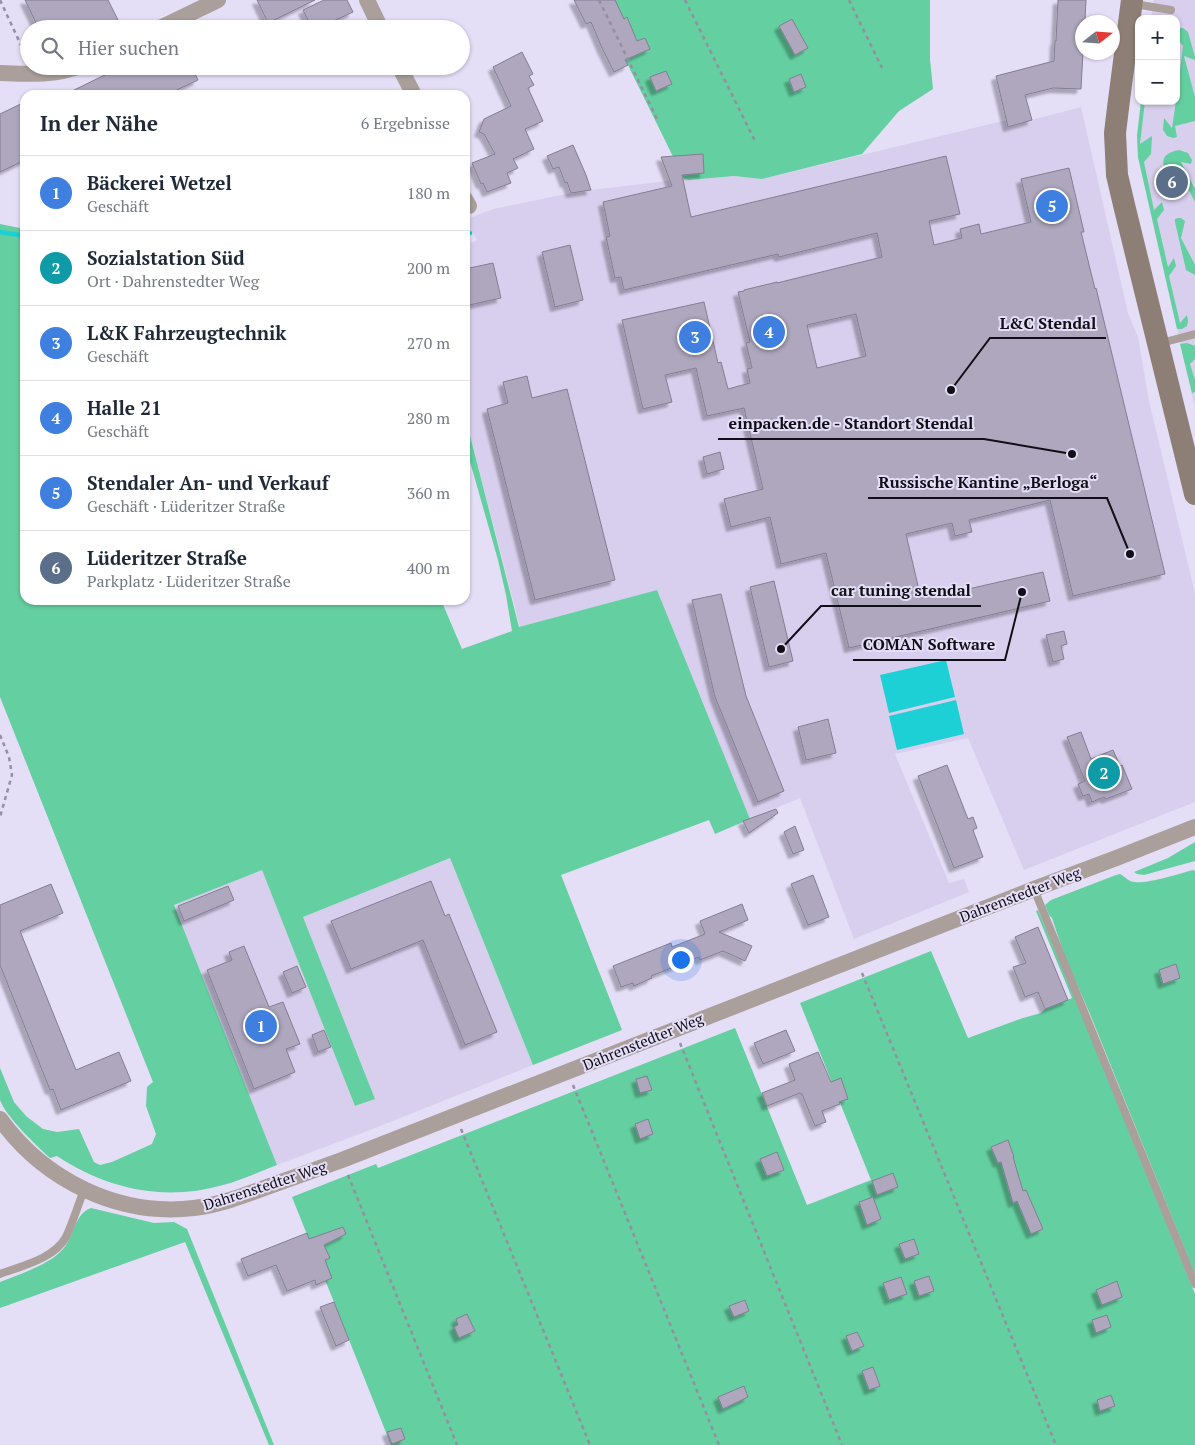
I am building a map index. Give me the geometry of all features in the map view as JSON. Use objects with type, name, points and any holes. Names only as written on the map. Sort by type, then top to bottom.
[{"type":"main road","points":[[1132,2],[1118,108],[1116,153],[1118,175],[1195,494]]},
{"type":"street","points":[[177,20],[218,0]]},
{"type":"street","points":[[366,0],[376,20]]},
{"type":"street","points":[[0,73],[20,73]]},
{"type":"street","points":[[404,75],[411,90]]},
{"type":"street","name":"Dahrenstedter Weg","points":[[0,1119],[33,1157],[64,1179],[84,1190],[144,1207],[178,1209],[210,1205],[342,1160],[1195,827]]},
{"type":"lane","points":[[1132,2],[1171,10]]},
{"type":"lane","points":[[1159,344],[1195,334]]},
{"type":"lane","points":[[1034,889],[1195,1284]]},
{"type":"lane","points":[[0,1274],[43,1257],[57,1248],[65,1238],[84,1190]]},
{"type":"path","points":[[0,0],[20,42]]},
{"type":"path","points":[[599,0],[658,121]]},
{"type":"path","points":[[685,0],[755,140]]},
{"type":"path","points":[[849,0],[882,68]]},
{"type":"path","points":[[0,735],[9,757],[12,775],[0,817]]},
{"type":"path","points":[[856,959],[1056,1445]]},
{"type":"path","points":[[675,1030],[842,1445]]},
{"type":"path","points":[[568,1072],[719,1445]]},
{"type":"path","points":[[456,1116],[590,1445]]},
{"type":"path","points":[[342,1160],[457,1445]]},
{"type":"shaded area","points":[[596,0],[930,0],[930,59],[933,89],[899,111],[862,154],[762,179],[734,176],[684,179]]},
{"type":"shaded area","points":[[1154,0],[1195,0],[1195,408],[1138,157],[1137,136],[1141,105],[1180,105],[1180,15],[1152,15]]},
{"type":"shaded area","points":[[1180,28],[1188,32],[1195,57],[1195,60],[1184,56],[1195,97],[1195,121],[1175,126],[1177,137],[1173,138],[1167,136],[1163,130],[1164,118],[1172,128],[1175,105],[1180,105],[1180,71],[1183,46],[1180,42]]},
{"type":"shaded area","points":[[1141,105],[1145,105],[1140,144],[1152,136],[1151,154],[1144,162],[1154,210],[1162,202],[1164,210],[1157,219],[1168,267],[1174,258],[1176,266],[1169,276],[1180,323],[1187,315],[1187,326],[1182,329],[1177,329],[1138,157],[1137,136]]},
{"type":"shaded area","points":[[1081,107],[1128,313],[1138,337],[1149,401],[1195,593],[1195,802],[1024,870],[968,738],[895,754],[949,883],[964,879],[969,892],[854,939],[800,798],[750,819],[657,590],[520,627],[470,435],[470,244],[477,240],[470,228],[470,218],[493,209],[591,190],[684,179],[734,176],[762,179],[1007,120],[1009,126]]},
{"type":"shaded area","points":[[1179,150],[1188,153],[1192,160],[1191,164],[1181,162],[1195,189],[1195,202],[1179,171],[1164,166],[1165,157]]},
{"type":"shaded area","points":[[1178,218],[1185,221],[1181,238],[1195,265],[1195,275],[1186,270],[1175,222],[1175,219]]},
{"type":"shaded area","points":[[0,224],[20,228],[20,605],[443,605],[462,649],[512,631],[498,560],[470,462],[470,436],[519,627],[657,590],[750,819],[715,834],[709,820],[561,875],[622,1030],[533,1065],[450,858],[303,917],[375,1099],[355,1106],[262,870],[174,905],[277,1165],[230,1183],[201,1190],[158,1192],[137,1189],[96,1177],[57,1156],[50,1158],[22,1131],[3,1107],[0,1100],[0,1068],[14,1102],[26,1116],[43,1129],[57,1132],[79,1129],[94,1162],[100,1165],[112,1162],[152,1144],[156,1134],[146,1106],[147,1087],[153,1082],[0,697]]},
{"type":"shaded area","points":[[1187,343],[1195,346],[1195,359],[1190,364],[1195,380],[1195,392],[1192,393],[1180,344]]},
{"type":"shaded area","points":[[946,660],[955,697],[889,713],[880,675]]},
{"type":"shaded area","points":[[956,700],[964,734],[897,750],[889,716]]},
{"type":"shaded area","points":[[1195,842],[1195,861],[1144,875],[1134,872],[1168,858]]},
{"type":"shaded area","points":[[450,858],[533,1065],[277,1165],[174,905],[262,870],[356,1106],[375,1099],[303,917]]},
{"type":"shaded area","points":[[1195,871],[1195,1274],[1090,1014],[1065,957],[1052,918],[1045,905],[1051,900],[1120,874],[1130,881],[1147,882]]},
{"type":"shaded area","points":[[1038,910],[1195,1294],[1195,1445],[391,1445],[292,1197],[376,1164],[378,1168],[735,1028],[807,1205],[871,1180],[800,1003],[931,951],[968,1038],[1041,1013],[1045,1009],[1072,998],[1036,911]]},
{"type":"shaded area","points":[[91,1208],[154,1223],[174,1222],[187,1229],[274,1445],[269,1445],[185,1242],[0,1308],[0,1282],[51,1260],[67,1244],[81,1215]]},
{"type":"building","points":[[25,0],[108,0],[118,20],[35,20]]},
{"type":"building","points":[[257,0],[315,0],[274,20],[267,20]]},
{"type":"building","points":[[324,0],[347,0],[353,12],[336,20],[308,20],[303,10]]},
{"type":"building","points":[[574,0],[615,0],[624,19],[627,17],[637,41],[645,38],[650,49],[625,60],[628,65],[614,72],[591,22],[586,24]]},
{"type":"building","points":[[1058,0],[1086,0],[1085,15],[1075,15],[1075,60],[1083,60],[1081,89],[1053,88],[1025,95],[1032,120],[1008,127],[996,76],[1054,61]]},
{"type":"building","points":[[792,19],[808,48],[795,55],[779,26]]},
{"type":"building","points":[[522,52],[533,74],[529,76],[534,85],[528,88],[543,121],[525,129],[534,149],[513,159],[518,168],[507,173],[511,183],[487,192],[483,183],[481,184],[472,163],[495,154],[484,134],[479,132],[484,119],[511,106],[493,67]]},
{"type":"building","points":[[666,71],[672,84],[656,91],[650,77]]},
{"type":"building","points":[[801,74],[806,87],[794,92],[789,79]]},
{"type":"building","points":[[105,75],[196,75],[198,80],[177,90],[74,90]]},
{"type":"building","points":[[20,104],[20,162],[0,172],[0,114]]},
{"type":"building","points":[[573,145],[591,190],[571,193],[559,167],[553,169],[547,156]]},
{"type":"building","points":[[703,154],[704,173],[682,175],[691,217],[946,156],[960,214],[929,221],[934,245],[962,238],[960,229],[979,224],[981,234],[1031,222],[1021,179],[1069,168],[1084,232],[1081,232],[1165,574],[1073,596],[1050,500],[969,520],[972,532],[955,536],[952,523],[906,534],[919,590],[931,587],[933,597],[1043,572],[1050,601],[849,648],[826,553],[781,564],[770,517],[731,527],[724,499],[763,489],[744,408],[707,416],[696,368],[665,375],[672,402],[643,409],[622,320],[704,302],[718,363],[721,362],[728,389],[750,383],[747,369],[752,368],[746,343],[750,342],[738,292],[882,257],[877,233],[779,257],[778,254],[624,290],[621,277],[615,278],[606,237],[610,236],[603,202],[672,186],[661,157]],"holes":[[[856,314],[866,356],[817,368],[807,325]]]},
{"type":"building","points":[[570,245],[583,300],[555,307],[542,252]]},
{"type":"building","points":[[493,263],[501,298],[470,305],[470,268]]},
{"type":"building","points":[[527,376],[532,398],[567,389],[615,580],[535,600],[487,409],[508,403],[503,382]]},
{"type":"building","points":[[720,452],[724,469],[707,474],[703,457]]},
{"type":"building","points":[[774,581],[793,661],[769,667],[750,587]]},
{"type":"building","points":[[721,594],[746,696],[784,791],[758,802],[715,697],[692,600]]},
{"type":"building","points":[[1064,631],[1067,644],[1061,646],[1064,659],[1053,662],[1046,635]]},
{"type":"building","points":[[828,719],[836,753],[806,760],[798,727]]},
{"type":"building","points":[[1081,732],[1091,759],[1113,750],[1120,766],[1122,765],[1132,789],[1092,802],[1089,794],[1083,796],[1078,784],[1085,781],[1067,737]]},
{"type":"building","points":[[947,765],[968,819],[973,817],[977,828],[973,830],[983,857],[954,868],[918,776]]},
{"type":"building","points":[[776,809],[778,813],[749,833],[743,821]]},
{"type":"building","points":[[795,826],[804,850],[793,854],[784,832]]},
{"type":"building","points":[[813,875],[829,917],[808,925],[791,884]]},
{"type":"building","points":[[431,881],[445,916],[449,914],[497,1032],[465,1045],[423,940],[351,969],[331,921]]},
{"type":"building","points":[[51,884],[63,913],[20,931],[76,1070],[119,1052],[131,1081],[61,1110],[53,1089],[50,1090],[0,965],[0,905]]},
{"type":"building","points":[[228,886],[234,900],[184,921],[178,906]]},
{"type":"building","points":[[742,904],[748,920],[719,932],[752,946],[745,961],[723,951],[700,960],[699,957],[651,976],[652,978],[634,986],[633,983],[621,987],[613,966],[671,943],[672,947],[705,934],[700,921]]},
{"type":"building","points":[[1038,927],[1068,1000],[1045,1009],[1038,992],[1025,997],[1013,967],[1026,963],[1015,937]]},
{"type":"building","points":[[244,946],[269,1007],[283,1002],[300,1044],[286,1049],[295,1072],[254,1089],[207,970],[232,960],[229,952]]},
{"type":"building","points":[[1176,964],[1180,978],[1163,984],[1159,970]]},
{"type":"building","points":[[297,966],[306,987],[292,993],[283,972]]},
{"type":"building","points":[[324,1030],[331,1047],[318,1052],[312,1035]]},
{"type":"building","points":[[786,1030],[795,1051],[763,1064],[754,1043]]},
{"type":"building","points":[[818,1052],[831,1082],[841,1078],[848,1099],[822,1111],[826,1122],[815,1126],[800,1093],[767,1106],[762,1093],[795,1080],[789,1064]]},
{"type":"building","points":[[647,1076],[652,1090],[640,1093],[636,1079]]},
{"type":"building","points":[[648,1119],[653,1134],[640,1139],[635,1124]]},
{"type":"building","points":[[1008,1140],[1023,1191],[1026,1190],[1043,1229],[1031,1234],[1017,1201],[1013,1203],[1001,1162],[998,1163],[991,1147]]},
{"type":"building","points":[[777,1152],[784,1170],[767,1176],[760,1159]]},
{"type":"building","points":[[893,1173],[898,1187],[877,1195],[872,1181]]},
{"type":"building","points":[[873,1197],[881,1219],[867,1225],[859,1202]]},
{"type":"building","points":[[343,1227],[346,1234],[324,1245],[330,1258],[325,1260],[332,1278],[316,1285],[315,1280],[287,1291],[276,1265],[248,1276],[241,1259],[307,1233],[309,1239]]},
{"type":"building","points":[[914,1239],[919,1254],[905,1259],[899,1244]]},
{"type":"building","points":[[929,1276],[934,1291],[919,1296],[914,1281]]},
{"type":"building","points":[[901,1277],[907,1294],[889,1300],[883,1283]]},
{"type":"building","points":[[1117,1281],[1122,1297],[1102,1305],[1096,1290]]},
{"type":"building","points":[[745,1300],[749,1311],[734,1317],[729,1306]]},
{"type":"building","points":[[334,1302],[349,1340],[336,1346],[320,1307]]},
{"type":"building","points":[[467,1314],[475,1331],[459,1338],[454,1327],[458,1325],[456,1319]]},
{"type":"building","points":[[1107,1315],[1111,1327],[1096,1333],[1092,1320]]},
{"type":"building","points":[[857,1332],[864,1346],[852,1351],[846,1336]]},
{"type":"building","points":[[873,1367],[880,1386],[869,1390],[862,1371]]},
{"type":"building","points":[[744,1386],[748,1397],[723,1409],[718,1397]]},
{"type":"building","points":[[1111,1395],[1115,1406],[1100,1411],[1097,1400]]},
{"type":"building","points":[[401,1428],[405,1439],[392,1444],[387,1432]]},
{"type":"waterway","points":[[0,232],[20,235]]},
{"type":"place","name":"Lüderitzer Straße","points":[[1172,182]]},
{"type":"place","name":"Stendaler An- und Verkauf","points":[[1052,206]]},
{"type":"place","name":"Halle 21","points":[[769,332]]},
{"type":"place","name":"L&K Fahrzeugtechnik","points":[[695,337]]},
{"type":"place","name":"L&C Stendal","points":[[951,390]]},
{"type":"place","name":"einpacken.de - Standort Stendal","points":[[1072,454]]},
{"type":"place","name":"Russische Kantine „Berloga“","points":[[1130,554]]},
{"type":"place","name":"COMAN Software","points":[[1022,592]]},
{"type":"place","name":"car tuning stendal","points":[[781,649]]},
{"type":"place","name":"Sozialstation Süd","points":[[1104,773]]},
{"type":"place","name":"Bäckerei Wetzel","points":[[261,1026]]}]
